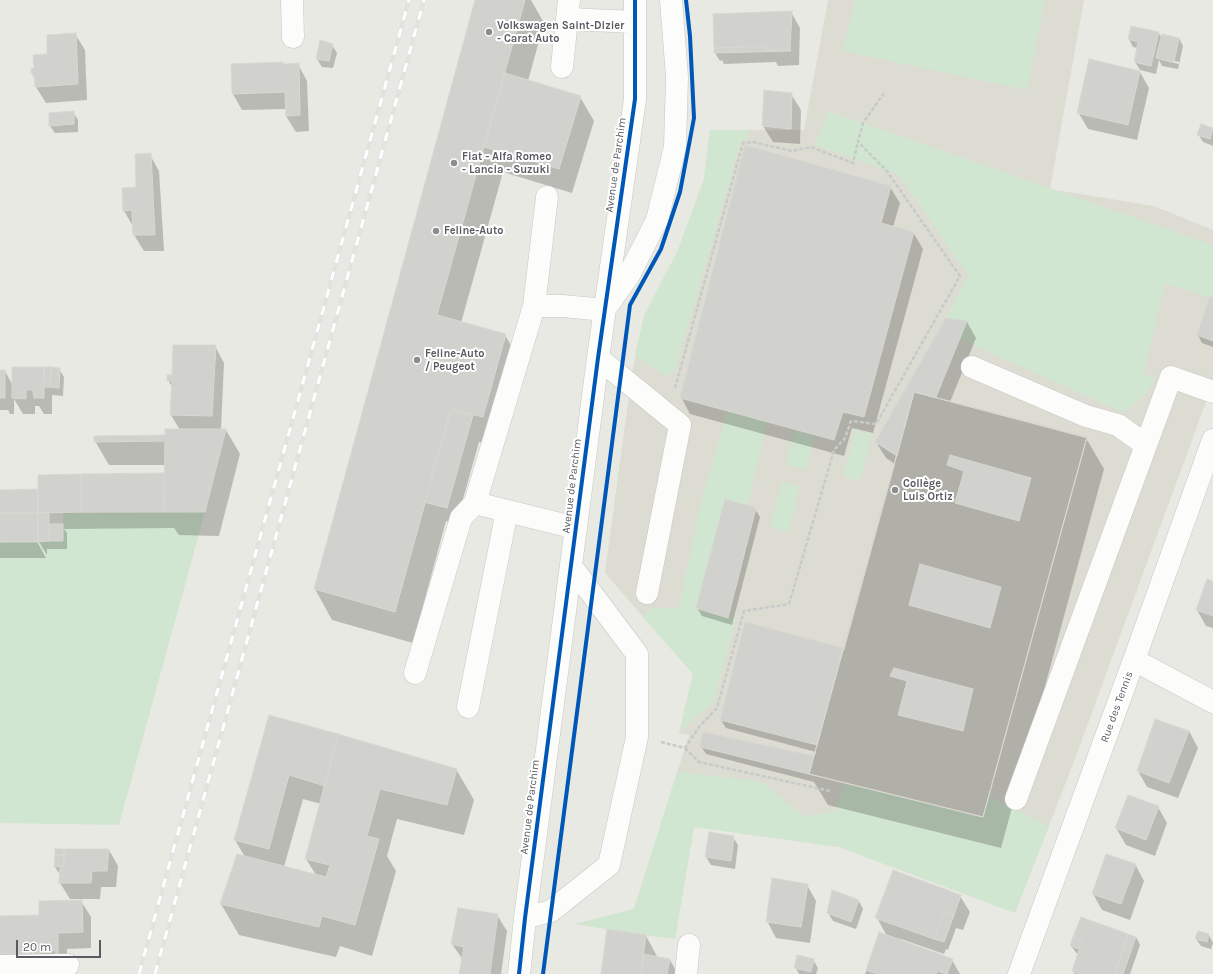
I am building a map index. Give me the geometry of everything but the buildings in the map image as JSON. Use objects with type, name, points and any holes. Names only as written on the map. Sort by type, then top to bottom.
[{"type":"street","points":[[292,0],[293,38]]},
{"type":"street","name":"Avenue de Parchim","points":[[519,974],[570,566],[634,99],[635,0]]},
{"type":"street","points":[[534,306],[563,306],[604,310],[629,275],[657,220],[676,147],[677,77],[671,0]]},
{"type":"street","points":[[562,67],[568,10],[635,22]]},
{"type":"street","points":[[415,673],[461,518],[475,503],[534,306],[547,197]]},
{"type":"street","points":[[598,358],[680,425],[646,593]]},
{"type":"street","points":[[972,367],[1086,416],[1118,425],[1146,446]]},
{"type":"street","points":[[1016,799],[1171,377],[1213,392]]},
{"type":"street","name":"Rue des Tennis","points":[[1019,974],[1213,440]]},
{"type":"street","points":[[475,503],[576,528]]},
{"type":"street","points":[[468,707],[507,511]]},
{"type":"street","points":[[525,918],[551,911],[609,865],[637,737],[636,654],[570,566]]},
{"type":"street","points":[[1134,660],[1213,702]]},
{"type":"street","points":[[686,974],[689,945]]},
{"type":"street","points":[[0,966],[68,965]]},
{"type":"path","points":[[680,425],[674,391],[743,143],[753,142],[792,151],[811,147],[853,163],[863,123],[884,93]]},
{"type":"path","points":[[685,748],[699,727],[717,708],[744,611],[789,604],[834,450],[845,438],[851,421],[876,424],[960,276],[886,170],[858,142]]},
{"type":"path","points":[[637,737],[685,748],[699,762],[830,791]]},
{"type":"shaded area","name":"Collège Luis Ortiz","points":[[828,0],[1084,0],[1050,189],[1154,206],[1213,230],[1213,383],[1073,764],[1015,913],[839,847],[694,827],[675,939],[576,924],[634,909],[689,735],[679,733],[693,674],[605,573],[632,373],[644,316],[678,250],[704,179],[710,130],[804,130]]},
{"type":"green space","points":[[855,0],[1045,0],[1027,90],[843,51]]},
{"type":"green space","points":[[828,111],[1213,245],[1213,298],[1165,283],[1143,375],[1156,379],[1146,394],[1130,408],[1122,412],[960,339],[967,321],[946,318],[968,275],[898,174],[815,145]]},
{"type":"green space","points":[[710,130],[748,130],[748,138],[742,139],[675,370],[666,376],[635,356],[644,316],[678,250],[704,179]]},
{"type":"green space","points":[[727,411],[767,422],[748,505],[725,499],[696,608],[736,619],[714,701],[679,733],[693,674],[642,616],[651,608],[679,608],[703,492]]},
{"type":"green space","points":[[857,425],[862,435],[872,432],[860,481],[843,476]]},
{"type":"green space","points":[[795,430],[814,435],[806,470],[786,464]]},
{"type":"green space","points":[[782,482],[800,486],[788,532],[770,527]]},
{"type":"green space","points":[[205,512],[119,825],[0,823],[0,542],[63,541],[63,513]]},
{"type":"green space","points":[[677,772],[760,781],[805,817],[836,811],[843,783],[983,817],[989,796],[1049,826],[1015,913],[839,847],[694,827],[675,939],[576,924],[634,909]]},
{"type":"railway","points":[[139,974],[409,0]]},
{"type":"railway","points":[[155,974],[424,0]]},
{"type":"cycle path","points":[[519,974],[598,358],[635,99],[635,0]]},
{"type":"cycle path","points":[[543,974],[630,305],[661,249],[680,192],[694,118],[690,36],[686,0]]},
{"type":"place","name":"Volkswagen Saint-Dizier - Carat Auto","points":[[489,32]]},
{"type":"place","name":"Fiat - Alfa Romeo - Lancia - Suzuki","points":[[454,163]]},
{"type":"place","name":"Feline-Auto","points":[[436,231]]},
{"type":"place","name":"Feline-Auto / Peugeot","points":[[417,360]]},
{"type":"place","name":"Collège Luis Ortiz","points":[[895,490]]}]
